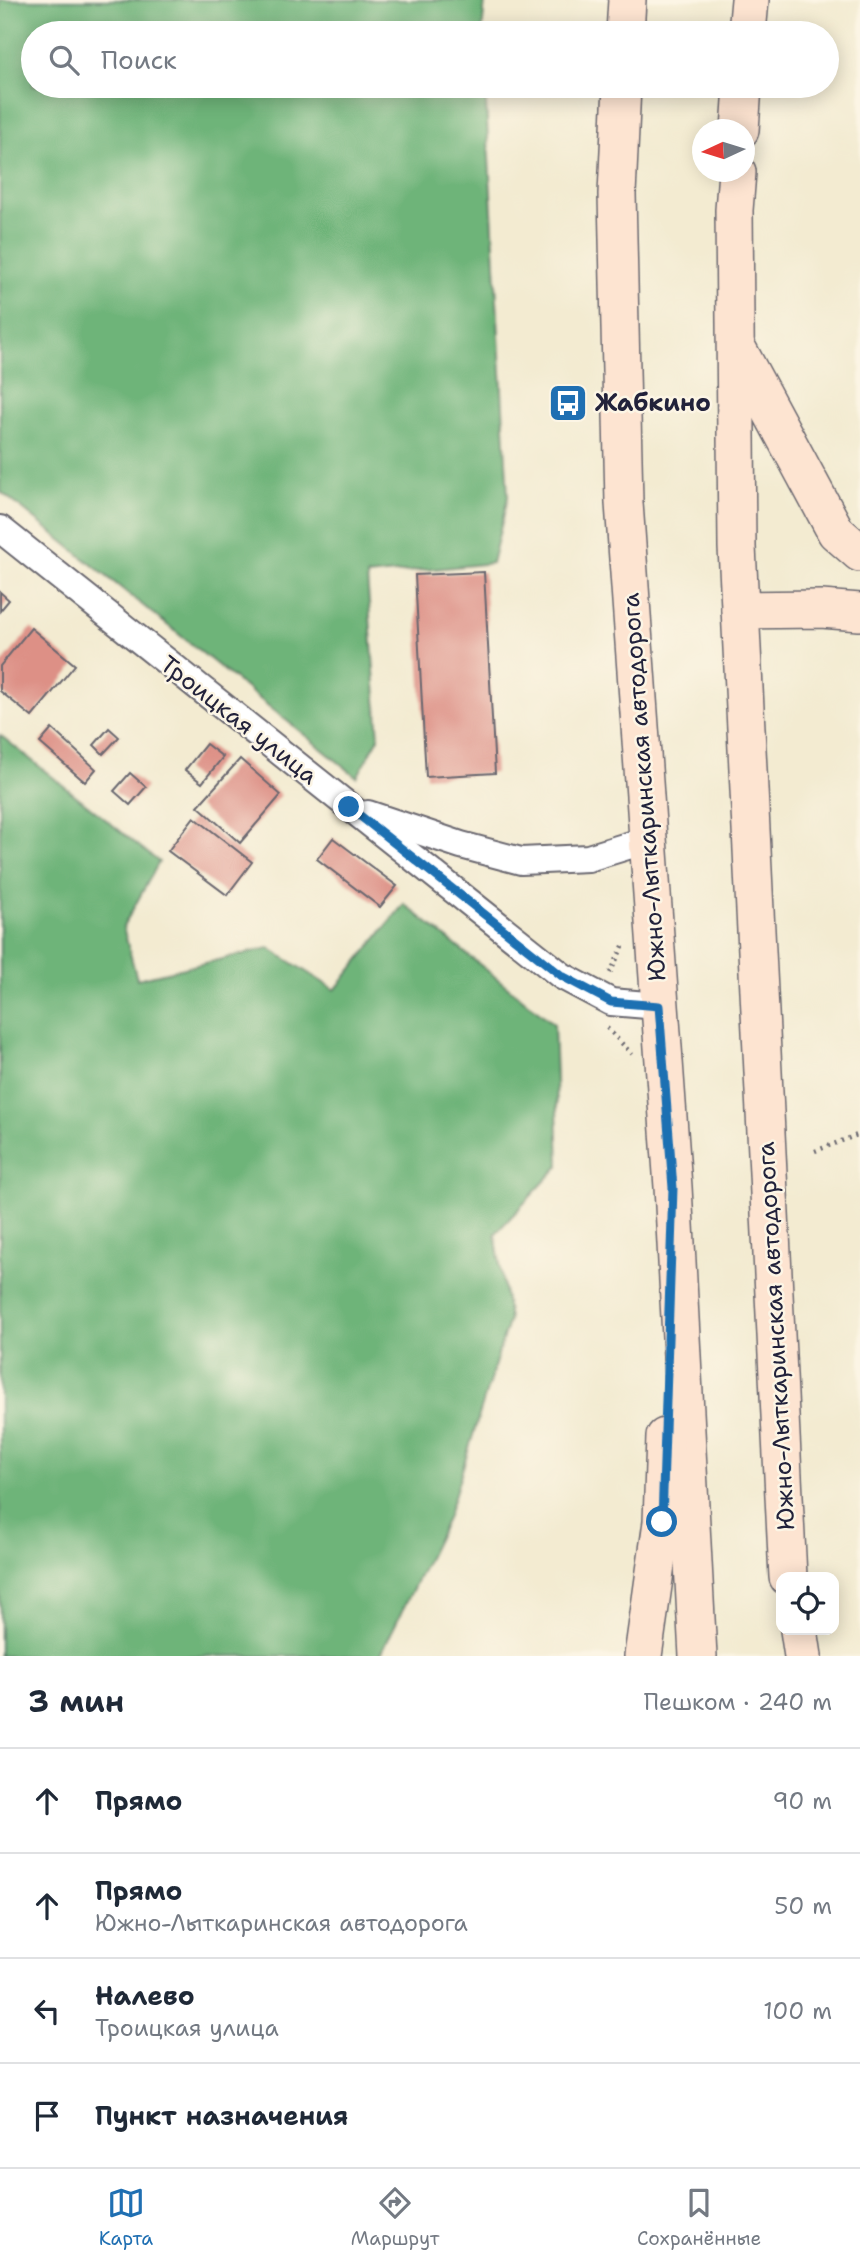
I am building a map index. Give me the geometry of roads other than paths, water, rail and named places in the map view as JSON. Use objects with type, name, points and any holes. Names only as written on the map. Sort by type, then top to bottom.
[{"type":"main road","points":[[626,21],[627,0]]},
{"type":"main road","points":[[748,21],[750,0]]},
{"type":"main road","name":"Южно-Лыткаринская автодорога","points":[[621,98],[617,194],[624,503],[673,1188],[698,1656]]},
{"type":"main road","points":[[741,119],[742,98]]},
{"type":"main road","name":"Южно-Лыткаринская автодорога","points":[[736,182],[734,210],[737,547],[785,1525],[790,1572]]},
{"type":"main road","points":[[735,344],[836,532],[860,553]]},
{"type":"main road","points":[[740,610],[821,609],[860,612]]},
{"type":"main road","points":[[643,1656],[662,1522],[673,1188]]},
{"type":"main road","points":[[790,1635],[792,1656]]},
{"type":"main road","points":[[800,1635],[803,1656]]},
{"type":"street","name":"Троицкая улица","points":[[0,530],[562,976],[611,1002],[659,1006]]},
{"type":"street","points":[[349,807],[461,845],[521,861],[588,858],[647,840]]},
{"type":"place","name":"Жабкино","points":[[568,403]]}]
